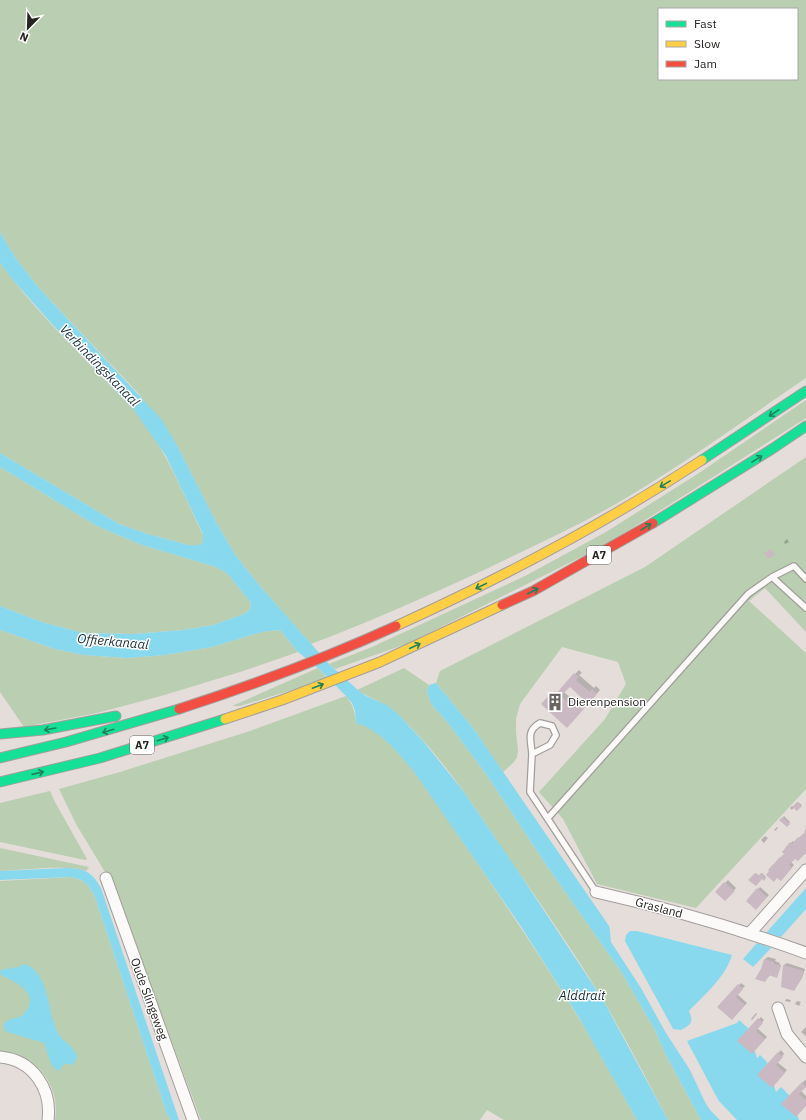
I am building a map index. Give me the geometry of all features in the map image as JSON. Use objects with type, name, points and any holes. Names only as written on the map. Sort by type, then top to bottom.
[{"type":"highway","name":"A7","points":[[0,758],[88,737],[187,706],[265,679],[403,623],[509,572],[565,542],[680,474],[806,391]]},
{"type":"highway","name":"A7","points":[[0,782],[100,758],[203,727],[282,700],[380,662],[533,592],[644,529],[806,426]]},
{"type":"highway","name":"A7","points":[[179,699],[233,685],[265,679]]},
{"type":"highway","points":[[0,734],[43,730],[102,719],[125,713]]},
{"type":"street","points":[[752,934],[806,870]]},
{"type":"street","name":"Oude Slingeweg","points":[[106,878],[193,1120]]},
{"type":"street","name":"Grasland","points":[[596,892],[661,907],[752,934],[806,953]]},
{"type":"street","points":[[778,1008],[787,1034],[806,1057]]},
{"type":"street","points":[[0,1057],[7,1058],[26,1067],[39,1079],[45,1088],[48,1102],[48,1120]]},
{"type":"lane","points":[[548,818],[748,594],[772,577],[794,566],[806,579]]},
{"type":"lane","points":[[772,577],[806,608]]},
{"type":"lane","name":"Grasland","points":[[532,754],[550,745],[556,735],[552,726],[540,723],[534,727],[530,733],[532,754],[530,792],[596,892]]},
{"type":"green space","points":[[0,0],[806,0],[806,378],[687,459],[598,514],[463,580],[377,618],[311,644],[236,556],[216,522],[178,447],[138,393],[38,287],[15,257],[0,232]]},
{"type":"green space","points":[[0,263],[12,279],[63,337],[134,410],[145,424],[164,454],[203,535],[203,542],[200,545],[188,545],[119,524],[0,453]]},
{"type":"green space","points":[[806,400],[806,418],[609,543],[409,643],[335,669],[329,664],[372,647],[525,576],[606,532],[699,473]]},
{"type":"green space","points":[[806,457],[806,632],[765,588],[749,601],[806,653],[806,789],[696,908],[597,884],[563,819],[539,792],[605,719],[626,684],[618,662],[562,647],[520,704],[516,719],[517,757],[514,762],[503,772],[473,728],[436,683],[440,671],[645,567]]},
{"type":"green space","points":[[0,467],[97,526],[142,545],[216,567],[228,574],[251,603],[250,609],[246,613],[214,625],[183,630],[134,634],[83,633],[42,622],[0,606]]},
{"type":"green space","points":[[0,630],[55,649],[83,655],[127,658],[165,655],[212,647],[262,632],[280,630],[298,652],[240,672],[161,696],[97,713],[24,727],[0,692]]},
{"type":"green space","points":[[318,668],[328,679],[240,706],[232,706]]},
{"type":"green space","points":[[404,668],[429,685],[427,691],[431,704],[448,723],[486,774],[547,866],[622,973],[655,1030],[666,1055],[701,1120],[668,1120],[620,1030],[591,981],[555,925],[441,761],[412,728],[392,709],[357,690]]},
{"type":"green space","points":[[346,696],[353,708],[356,723],[375,731],[391,745],[414,771],[435,801],[522,929],[577,1015],[637,1120],[504,1120],[487,1110],[480,1120],[201,1120],[114,887],[76,824],[59,789],[120,772],[250,731]]},
{"type":"green space","points":[[50,791],[87,859],[85,860],[0,842],[0,803]]},
{"type":"green space","points":[[0,848],[89,867],[86,871],[57,868],[0,871]]},
{"type":"green space","points":[[71,877],[86,883],[95,897],[167,1114],[171,1120],[55,1120],[55,1099],[52,1089],[41,1071],[25,1058],[0,1051],[0,881]]},
{"type":"water","points":[[0,232],[15,257],[38,287],[162,420],[178,447],[216,522],[236,556],[260,586],[329,664],[366,696],[387,705],[397,713],[424,742],[464,792],[603,1000],[668,1120],[637,1120],[578,1016],[520,925],[415,773],[395,750],[381,737],[365,726],[356,723],[355,711],[352,703],[318,668],[298,652],[280,630],[262,632],[212,647],[165,655],[127,658],[83,655],[55,649],[0,630],[0,606],[42,622],[83,633],[134,634],[183,630],[214,625],[246,613],[250,609],[251,603],[228,574],[216,567],[142,545],[97,526],[0,467],[0,453],[119,524],[188,545],[200,545],[203,542],[203,534],[166,456],[134,410],[52,324],[12,279],[0,263]]},
{"type":"water","points":[[436,683],[473,728],[609,926],[611,942],[641,988],[666,1033],[690,1070],[705,1102],[710,1110],[720,1120],[701,1120],[666,1055],[655,1030],[622,973],[547,866],[486,774],[448,723],[431,704],[427,691],[429,685]]},
{"type":"water","points":[[65,868],[82,870],[90,874],[98,882],[101,888],[179,1120],[171,1120],[167,1114],[95,897],[91,889],[83,881],[71,877],[0,880],[0,871]]},
{"type":"water","points":[[806,888],[806,909],[781,937],[766,933]]},
{"type":"water","points":[[630,931],[637,931],[732,955],[720,978],[689,1011],[691,1023],[681,1030],[673,1029],[625,941],[626,935]]},
{"type":"water","points":[[757,943],[771,948],[753,967],[743,959]]},
{"type":"water","points":[[25,964],[33,969],[39,976],[47,994],[54,1025],[60,1036],[76,1053],[77,1057],[73,1065],[65,1064],[58,1071],[50,1062],[44,1043],[5,1031],[4,1024],[8,1020],[21,1016],[29,1006],[30,1000],[26,990],[1,975],[0,970],[18,967]]},
{"type":"water","points":[[739,1020],[748,1028],[757,1058],[760,1055],[767,1062],[776,1092],[781,1087],[789,1095],[799,1120],[737,1120],[719,1101],[687,1041],[737,1023]]},
{"type":"building","points":[[771,549],[775,555],[768,559],[764,553]]},
{"type":"building","name":"Dierenpension","points":[[574,673],[579,677],[576,680],[590,692],[592,689],[597,694],[567,728],[541,704],[550,694],[553,697]],"holes":[[[570,687],[583,699],[574,708],[561,696]]]},
{"type":"building","points":[[797,802],[802,806],[797,811],[792,807]]},
{"type":"building","points":[[783,817],[790,824],[787,827],[779,820]]},
{"type":"building","points":[[806,828],[806,853],[798,861],[795,859],[789,865],[792,868],[781,881],[777,878],[774,882],[766,875],[769,871],[768,870],[780,857],[781,858],[784,854],[782,852],[790,842],[792,844],[798,837],[799,838],[805,832],[804,831]]},
{"type":"building","points":[[755,873],[758,876],[761,873],[766,878],[764,881],[762,879],[756,886],[748,880]]},
{"type":"building","points":[[724,882],[735,891],[725,901],[715,892]]},
{"type":"building","points":[[757,888],[767,897],[756,910],[746,901]]},
{"type":"building","points":[[764,959],[781,966],[777,978],[769,975],[765,982],[755,979],[761,969]]},
{"type":"building","points":[[783,965],[804,971],[794,991],[781,987]]},
{"type":"building","points":[[738,984],[743,989],[736,997],[745,1005],[732,1020],[717,1007]]},
{"type":"building","points":[[758,1018],[763,1023],[756,1031],[765,1039],[752,1054],[737,1041]]},
{"type":"building","points":[[778,1052],[783,1057],[776,1065],[785,1073],[772,1088],[757,1075]]},
{"type":"building","points":[[802,1082],[806,1087],[799,1094],[806,1100],[806,1106],[796,1117],[781,1104]]},
{"type":"traffic: fast","points":[[702,460],[806,391]]},
{"type":"traffic: fast","points":[[653,523],[772,449],[806,426]]},
{"type":"traffic: fast","points":[[0,758],[66,742],[179,709]]},
{"type":"traffic: fast","points":[[0,734],[43,730],[116,716]]},
{"type":"traffic: fast","points":[[0,782],[100,758],[225,719]]},
{"type":"traffic: slow","points":[[396,626],[475,589],[552,549],[628,506],[702,460]]},
{"type":"traffic: slow","points":[[225,719],[282,700],[380,662],[502,605]]},
{"type":"traffic: jam","points":[[502,605],[533,591],[653,523]]},
{"type":"traffic: jam","points":[[179,709],[289,670],[396,626]]},
{"type":"place","name":"Dierenpension","points":[[555,702]]},
{"type":"water label","name":"Verbindingskanaal","points":[[100,365]]},
{"type":"water label","name":"Offierkanaal","points":[[113,641]]},
{"type":"water label","name":"Alddrait","points":[[582,995]]}]
